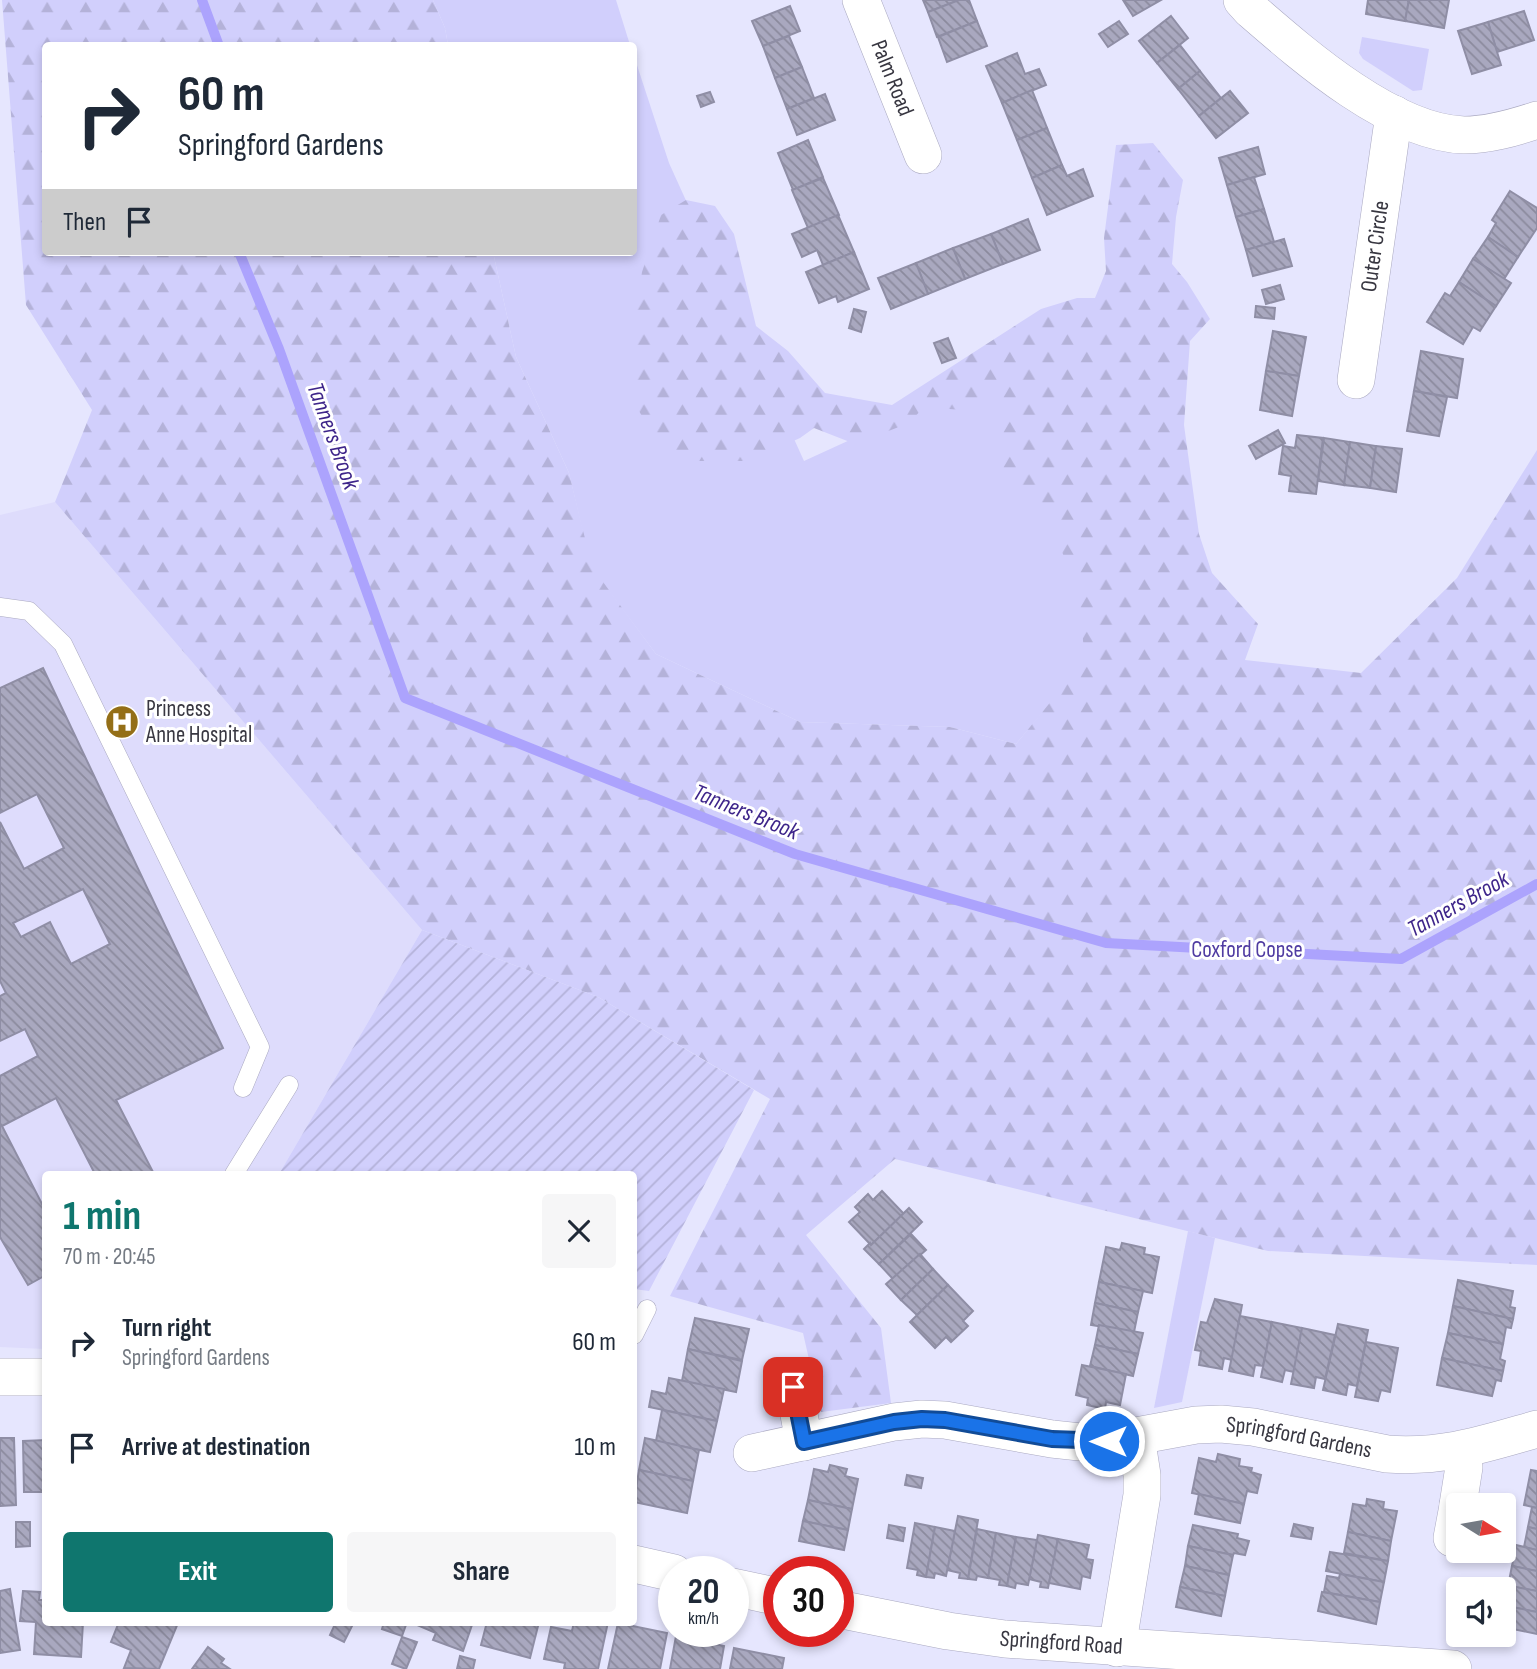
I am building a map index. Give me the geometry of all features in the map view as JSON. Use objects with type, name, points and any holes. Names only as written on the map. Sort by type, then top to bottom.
[{"type":"street","name":"Palm Road","points":[[861,0],[923,155]]},
{"type":"street","points":[[1242,0],[1322,69],[1394,114],[1420,126],[1463,135],[1488,133],[1537,120]]},
{"type":"street","name":"Outer Circle","points":[[1356,380],[1394,114]]},
{"type":"street","points":[[0,1377],[42,1377]]},
{"type":"street","points":[[793,1387],[804,1442]]},
{"type":"street","name":"Springford Gardens","points":[[752,1453],[894,1422],[922,1419],[945,1420],[1052,1439],[1109,1441],[1196,1425],[1221,1424],[1253,1427],[1387,1454],[1430,1455],[1462,1450],[1537,1429]]},
{"type":"street","points":[[1117,1648],[1142,1495],[1136,1436]]},
{"type":"street","points":[[1460,1493],[1464,1467],[1462,1450]]},
{"type":"street","points":[[637,1565],[658,1569]]},
{"type":"street","name":"Springford Road","points":[[854,1612],[960,1633],[1079,1651],[1117,1648],[1452,1669]]},
{"type":"lane","points":[[0,607],[29,611],[63,644],[260,1047],[243,1088]]},
{"type":"lane","points":[[236,1171],[289,1085]]},
{"type":"lane","points":[[637,1329],[647,1309]]},
{"type":"shaded area","name":"Princess Anne Hospital","points":[[55,502],[422,930],[281,1171],[42,1171],[42,1349],[0,1347],[0,515]]},
{"type":"green space","name":"Coxford Copse","points":[[2,0],[433,0],[445,28],[447,42],[42,42],[42,256],[494,256],[516,357],[569,473],[592,567],[656,654],[800,722],[950,727],[1016,744],[1085,660],[1078,592],[1047,514],[997,461],[997,401],[962,410],[924,407],[909,423],[855,444],[814,428],[800,438],[749,461],[686,461],[652,433],[639,411],[634,370],[635,319],[642,272],[661,215],[686,200],[715,206],[734,234],[756,326],[788,351],[825,393],[892,405],[1041,309],[1077,298],[1095,298],[1106,271],[1104,238],[1116,145],[1153,143],[1183,180],[1176,217],[1172,264],[1187,282],[1210,319],[1190,341],[1184,425],[1199,534],[1212,573],[1258,624],[1245,660],[1361,673],[1457,578],[1537,450],[1537,1265],[1268,1251],[895,1159],[806,1235],[881,1328],[891,1403],[821,1412],[803,1333],[670,1296],[770,1099],[598,997],[422,930],[55,502],[92,410],[26,305]]},
{"type":"green space","points":[[433,0],[616,0],[629,42],[447,42],[445,28]]},
{"type":"green space","points":[[1362,37],[1429,49],[1422,90],[1413,91],[1363,59],[1359,53]]},
{"type":"green space","points":[[637,65],[669,163],[804,461],[1053,347],[1149,586],[1016,744],[950,727],[800,722],[656,654],[591,567],[569,473],[516,357],[494,256],[637,256]]},
{"type":"green space","points":[[422,930],[598,997],[754,1090],[649,1291],[637,1289],[637,1171],[281,1171]]},
{"type":"green space","points":[[1188,1231],[1215,1238],[1182,1402],[1154,1408]]},
{"type":"building","points":[[923,0],[959,0],[928,12]]},
{"type":"building","points":[[959,0],[969,0],[977,21],[937,37],[928,12]]},
{"type":"building","points":[[1123,0],[1161,0],[1133,16]]},
{"type":"building","points":[[1368,0],[1409,0],[1405,21],[1366,14]]},
{"type":"building","points":[[1409,0],[1449,0],[1444,28],[1405,21]]},
{"type":"building","points":[[790,6],[800,31],[763,46],[752,21]]},
{"type":"building","points":[[1524,11],[1534,40],[1497,52],[1488,22]]},
{"type":"building","points":[[1171,16],[1188,38],[1157,63],[1139,41]]},
{"type":"building","points":[[977,21],[987,46],[947,62],[938,37]]},
{"type":"building","points":[[1119,21],[1128,34],[1108,47],[1099,34]]},
{"type":"building","points":[[1488,22],[1501,65],[1472,74],[1458,31]]},
{"type":"building","points":[[789,36],[802,67],[775,78],[763,46]]},
{"type":"building","points":[[1180,45],[1200,71],[1178,89],[1157,63]]},
{"type":"building","points":[[1017,53],[1025,74],[1039,69],[1046,85],[1002,103],[986,66]]},
{"type":"building","points":[[802,67],[814,98],[787,109],[775,78]]},
{"type":"building","points":[[1200,71],[1221,98],[1199,116],[1178,89]]},
{"type":"building","points":[[1032,90],[1047,128],[1017,140],[1002,103]]},
{"type":"building","points":[[1230,91],[1248,113],[1216,138],[1199,116]]},
{"type":"building","points":[[710,92],[714,102],[701,107],[697,96]]},
{"type":"building","points":[[825,94],[835,120],[797,135],[787,109]]},
{"type":"building","points":[[1047,128],[1062,165],[1032,178],[1017,140]]},
{"type":"building","points":[[808,140],[823,177],[793,190],[778,153]]},
{"type":"building","points":[[1258,147],[1265,174],[1227,185],[1219,158]]},
{"type":"building","points":[[1062,165],[1067,176],[1083,169],[1093,196],[1047,215],[1032,178]]},
{"type":"building","points":[[1254,177],[1264,209],[1236,217],[1227,185]]},
{"type":"building","points":[[823,178],[839,215],[808,228],[792,190]]},
{"type":"building","points":[[1510,191],[1537,208],[1537,228],[1518,257],[1488,237],[1496,223],[1492,220]]},
{"type":"building","points":[[1264,209],[1274,242],[1246,250],[1236,217]]},
{"type":"building","points":[[838,215],[854,252],[823,265],[817,250],[802,257],[792,234]]},
{"type":"building","points":[[1028,219],[1040,250],[1003,264],[991,234]]},
{"type":"building","points":[[991,234],[1003,264],[965,279],[953,248]]},
{"type":"building","points":[[1488,237],[1518,257],[1504,279],[1473,259]]},
{"type":"building","points":[[1284,239],[1292,266],[1253,276],[1246,250]]},
{"type":"building","points":[[953,248],[965,279],[928,294],[916,263]]},
{"type":"building","points":[[854,252],[869,289],[838,302],[836,296],[819,303],[806,272]]},
{"type":"building","points":[[1473,259],[1511,283],[1496,306],[1459,282]]},
{"type":"building","points":[[916,263],[928,294],[891,309],[878,278]]},
{"type":"building","points":[[1459,282],[1496,306],[1480,331],[1473,327],[1463,344],[1427,322],[1445,293],[1450,296]]},
{"type":"building","points":[[1280,285],[1284,299],[1266,304],[1262,290]]},
{"type":"building","points":[[1256,306],[1275,308],[1274,319],[1255,317]]},
{"type":"building","points":[[854,309],[866,312],[861,332],[849,328]]},
{"type":"building","points":[[1273,331],[1306,337],[1299,376],[1266,371]]},
{"type":"building","points":[[948,338],[956,358],[942,363],[934,343]]},
{"type":"building","points":[[1421,351],[1463,359],[1457,398],[1414,391]]},
{"type":"building","points":[[1266,371],[1299,376],[1292,416],[1260,410]]},
{"type":"building","points":[[1414,391],[1447,397],[1439,436],[1407,431]]},
{"type":"building","points":[[1278,430],[1285,443],[1256,459],[1249,446]]},
{"type":"building","points":[[1297,435],[1323,438],[1316,494],[1289,491],[1291,476],[1279,474],[1283,446],[1295,448]]},
{"type":"building","points":[[1324,438],[1350,442],[1344,485],[1318,481]]},
{"type":"building","points":[[1350,442],[1376,446],[1370,488],[1344,485]]},
{"type":"building","points":[[1376,446],[1402,449],[1396,492],[1370,488]]},
{"type":"building","name":"Princess Anne Hospital","points":[[43,668],[223,1048],[116,1100],[152,1171],[93,1171],[56,1098],[2,1126],[42,1204],[42,1277],[28,1285],[0,1237],[0,1076],[38,1056],[25,1029],[0,1041],[0,996],[6,993],[0,981],[0,822],[24,869],[64,848],[37,794],[0,813],[0,688]],"holes":[[[83,889],[110,944],[71,964],[50,922],[21,937],[13,923]]]},
{"type":"building","points":[[882,1191],[904,1214],[871,1245],[849,1222],[860,1212],[855,1207],[868,1194],[873,1200]]},
{"type":"building","points":[[909,1208],[922,1222],[879,1264],[864,1249]]},
{"type":"building","points":[[911,1234],[926,1250],[893,1279],[879,1264]]},
{"type":"building","points":[[1122,1243],[1145,1248],[1144,1254],[1159,1257],[1152,1293],[1099,1282],[1106,1247],[1120,1250]]},
{"type":"building","points":[[920,1254],[933,1269],[901,1300],[886,1284]]},
{"type":"building","points":[[933,1269],[948,1285],[917,1315],[901,1300]]},
{"type":"building","points":[[1458,1280],[1513,1291],[1510,1307],[1515,1308],[1513,1319],[1453,1306]]},
{"type":"building","points":[[1099,1282],[1143,1291],[1138,1312],[1095,1303]]},
{"type":"building","points":[[948,1285],[973,1311],[963,1321],[968,1326],[951,1342],[946,1337],[935,1348],[910,1322]]},
{"type":"building","points":[[1215,1299],[1242,1305],[1232,1360],[1224,1358],[1222,1369],[1199,1365],[1201,1351],[1195,1350],[1201,1322],[1207,1323]]},
{"type":"building","points":[[1095,1303],[1138,1312],[1134,1332],[1091,1325]]},
{"type":"building","points":[[1453,1306],[1513,1319],[1511,1328],[1506,1327],[1503,1344],[1448,1333]]},
{"type":"building","points":[[1240,1316],[1272,1322],[1263,1366],[1255,1365],[1253,1376],[1229,1371]]},
{"type":"building","points":[[695,1318],[749,1329],[742,1360],[688,1349]]},
{"type":"building","points":[[1272,1322],[1302,1328],[1294,1372],[1285,1370],[1282,1382],[1261,1377]]},
{"type":"building","points":[[1338,1324],[1368,1330],[1357,1386],[1348,1384],[1346,1395],[1323,1390]]},
{"type":"building","points":[[1099,1325],[1143,1333],[1138,1354],[1095,1345]]},
{"type":"building","points":[[1302,1328],[1335,1335],[1325,1379],[1316,1377],[1314,1388],[1291,1384]]},
{"type":"building","points":[[1448,1333],[1503,1344],[1500,1359],[1505,1361],[1503,1371],[1442,1358]]},
{"type":"building","points":[[1366,1342],[1398,1348],[1390,1392],[1381,1390],[1378,1401],[1355,1397]]},
{"type":"building","points":[[1095,1345],[1138,1354],[1133,1376],[1090,1366]]},
{"type":"building","points":[[688,1349],[742,1361],[736,1392],[682,1381]]},
{"type":"building","points":[[1442,1358],[1503,1371],[1501,1381],[1496,1380],[1492,1396],[1437,1385]]},
{"type":"building","points":[[1082,1365],[1126,1374],[1120,1405],[1106,1402],[1105,1409],[1087,1405],[1088,1398],[1076,1395]]},
{"type":"building","points":[[669,1378],[724,1389],[717,1421],[649,1407],[652,1391],[666,1394]]},
{"type":"building","points":[[662,1410],[717,1421],[710,1452],[656,1441]]},
{"type":"building","points":[[0,1438],[14,1438],[16,1505],[0,1506]]},
{"type":"building","points":[[645,1438],[699,1450],[693,1481],[639,1470]]},
{"type":"building","points":[[42,1440],[42,1492],[24,1492],[23,1441]]},
{"type":"building","points":[[1218,1454],[1240,1459],[1239,1466],[1252,1468],[1251,1472],[1261,1475],[1257,1493],[1247,1491],[1244,1504],[1192,1493],[1199,1458],[1216,1462]]},
{"type":"building","points":[[830,1465],[847,1469],[845,1476],[858,1479],[852,1509],[808,1500],[814,1469],[828,1472]]},
{"type":"building","points":[[639,1470],[693,1481],[687,1513],[637,1503]]},
{"type":"building","points":[[1531,1470],[1537,1471],[1537,1508],[1524,1505]]},
{"type":"building","points":[[907,1475],[923,1478],[921,1488],[905,1485]]},
{"type":"building","points":[[1199,1494],[1244,1504],[1240,1523],[1195,1514]]},
{"type":"building","points":[[1367,1499],[1384,1502],[1383,1509],[1397,1511],[1391,1541],[1348,1532],[1353,1504],[1366,1506]]},
{"type":"building","points":[[808,1500],[852,1509],[848,1530],[803,1521]]},
{"type":"building","points":[[1532,1507],[1537,1508],[1537,1529],[1528,1527]]},
{"type":"building","points":[[958,1516],[978,1520],[968,1579],[959,1578],[960,1573],[947,1570]]},
{"type":"building","points":[[803,1521],[848,1530],[844,1550],[799,1541]]},
{"type":"building","points":[[16,1522],[30,1522],[30,1546],[16,1547]]},
{"type":"building","points":[[915,1523],[935,1527],[926,1577],[917,1575],[918,1570],[907,1568]]},
{"type":"building","points":[[1294,1524],[1313,1528],[1311,1539],[1291,1536]]},
{"type":"building","points":[[889,1525],[905,1528],[903,1541],[887,1538]]},
{"type":"building","points":[[1193,1525],[1238,1534],[1237,1538],[1249,1541],[1245,1555],[1188,1546]]},
{"type":"building","points":[[935,1527],[955,1531],[946,1576],[935,1573],[934,1578],[926,1577]]},
{"type":"building","points":[[1528,1527],[1537,1529],[1537,1550],[1524,1547]]},
{"type":"building","points":[[977,1529],[996,1533],[988,1578],[977,1576],[976,1580],[968,1579]]},
{"type":"building","points":[[1348,1532],[1391,1541],[1388,1561],[1344,1553]]},
{"type":"building","points":[[996,1533],[1016,1537],[1007,1586],[999,1585],[1000,1580],[988,1578]]},
{"type":"building","points":[[1038,1535],[1058,1539],[1048,1588],[1040,1587],[1041,1582],[1029,1579]]},
{"type":"building","points":[[1016,1537],[1037,1540],[1028,1585],[1016,1583],[1015,1588],[1007,1586]]},
{"type":"building","points":[[1058,1539],[1089,1545],[1086,1559],[1093,1560],[1090,1578],[1082,1576],[1080,1589],[1049,1583]]},
{"type":"building","points":[[1516,1545],[1537,1550],[1537,1571],[1512,1566],[1516,1563]]},
{"type":"building","points":[[1188,1546],[1233,1555],[1229,1575],[1185,1566]]},
{"type":"building","points":[[1330,1552],[1388,1561],[1384,1582],[1326,1571]]},
{"type":"building","points":[[1185,1566],[1229,1575],[1225,1596],[1180,1587]]},
{"type":"building","points":[[1512,1566],[1537,1571],[1537,1591],[1516,1587],[1516,1577],[1510,1577]]},
{"type":"building","points":[[1340,1574],[1384,1582],[1380,1602],[1324,1592],[1327,1576],[1339,1578]]},
{"type":"building","points":[[1180,1587],[1225,1596],[1221,1616],[1176,1607]]},
{"type":"building","points":[[1516,1587],[1537,1591],[1537,1612],[1516,1608]]},
{"type":"building","points":[[10,1589],[20,1650],[0,1653],[0,1591]]},
{"type":"building","points":[[23,1591],[40,1592],[42,1626],[83,1626],[81,1657],[34,1654],[36,1622],[20,1621]]},
{"type":"building","points":[[1322,1592],[1380,1602],[1376,1624],[1318,1611]]},
{"type":"building","points":[[1516,1608],[1537,1612],[1537,1634],[1516,1630]]},
{"type":"building","points":[[117,1626],[177,1626],[159,1669],[124,1668],[131,1650],[111,1642]]},
{"type":"building","points":[[334,1626],[352,1626],[344,1642],[330,1635]]},
{"type":"building","points":[[383,1626],[406,1626],[402,1636],[382,1629]]},
{"type":"building","points":[[419,1626],[472,1626],[463,1651],[433,1640],[436,1633]]},
{"type":"building","points":[[486,1626],[538,1626],[530,1658],[481,1645]]},
{"type":"building","points":[[573,1626],[607,1626],[598,1669],[564,1669],[565,1663],[544,1659],[551,1627],[572,1631]]},
{"type":"building","points":[[617,1626],[658,1631],[658,1647],[664,1647],[660,1669],[608,1669]]},
{"type":"building","points":[[402,1637],[417,1642],[406,1669],[392,1664]]},
{"type":"building","points":[[208,1647],[224,1659],[221,1663],[230,1669],[192,1669]]},
{"type":"building","points":[[674,1647],[724,1647],[720,1669],[670,1669]]},
{"type":"building","points":[[734,1648],[784,1658],[782,1669],[730,1669]]},
{"type":"building","points":[[460,1656],[475,1660],[473,1669],[457,1669]]},
{"type":"waterway","name":"Tanners Brook","points":[[202,0],[218,42]]},
{"type":"waterway","name":"Tanners Brook","points":[[241,256],[279,349],[405,698],[795,854],[1106,943],[1401,959],[1537,884]]},
{"type":"place","name":"Princess Anne Hospital","points":[[122,722]]},
{"type":"route","points":[[793,1387],[804,1442],[894,1422],[922,1419],[945,1420],[1052,1439],[1109,1441]]}]
